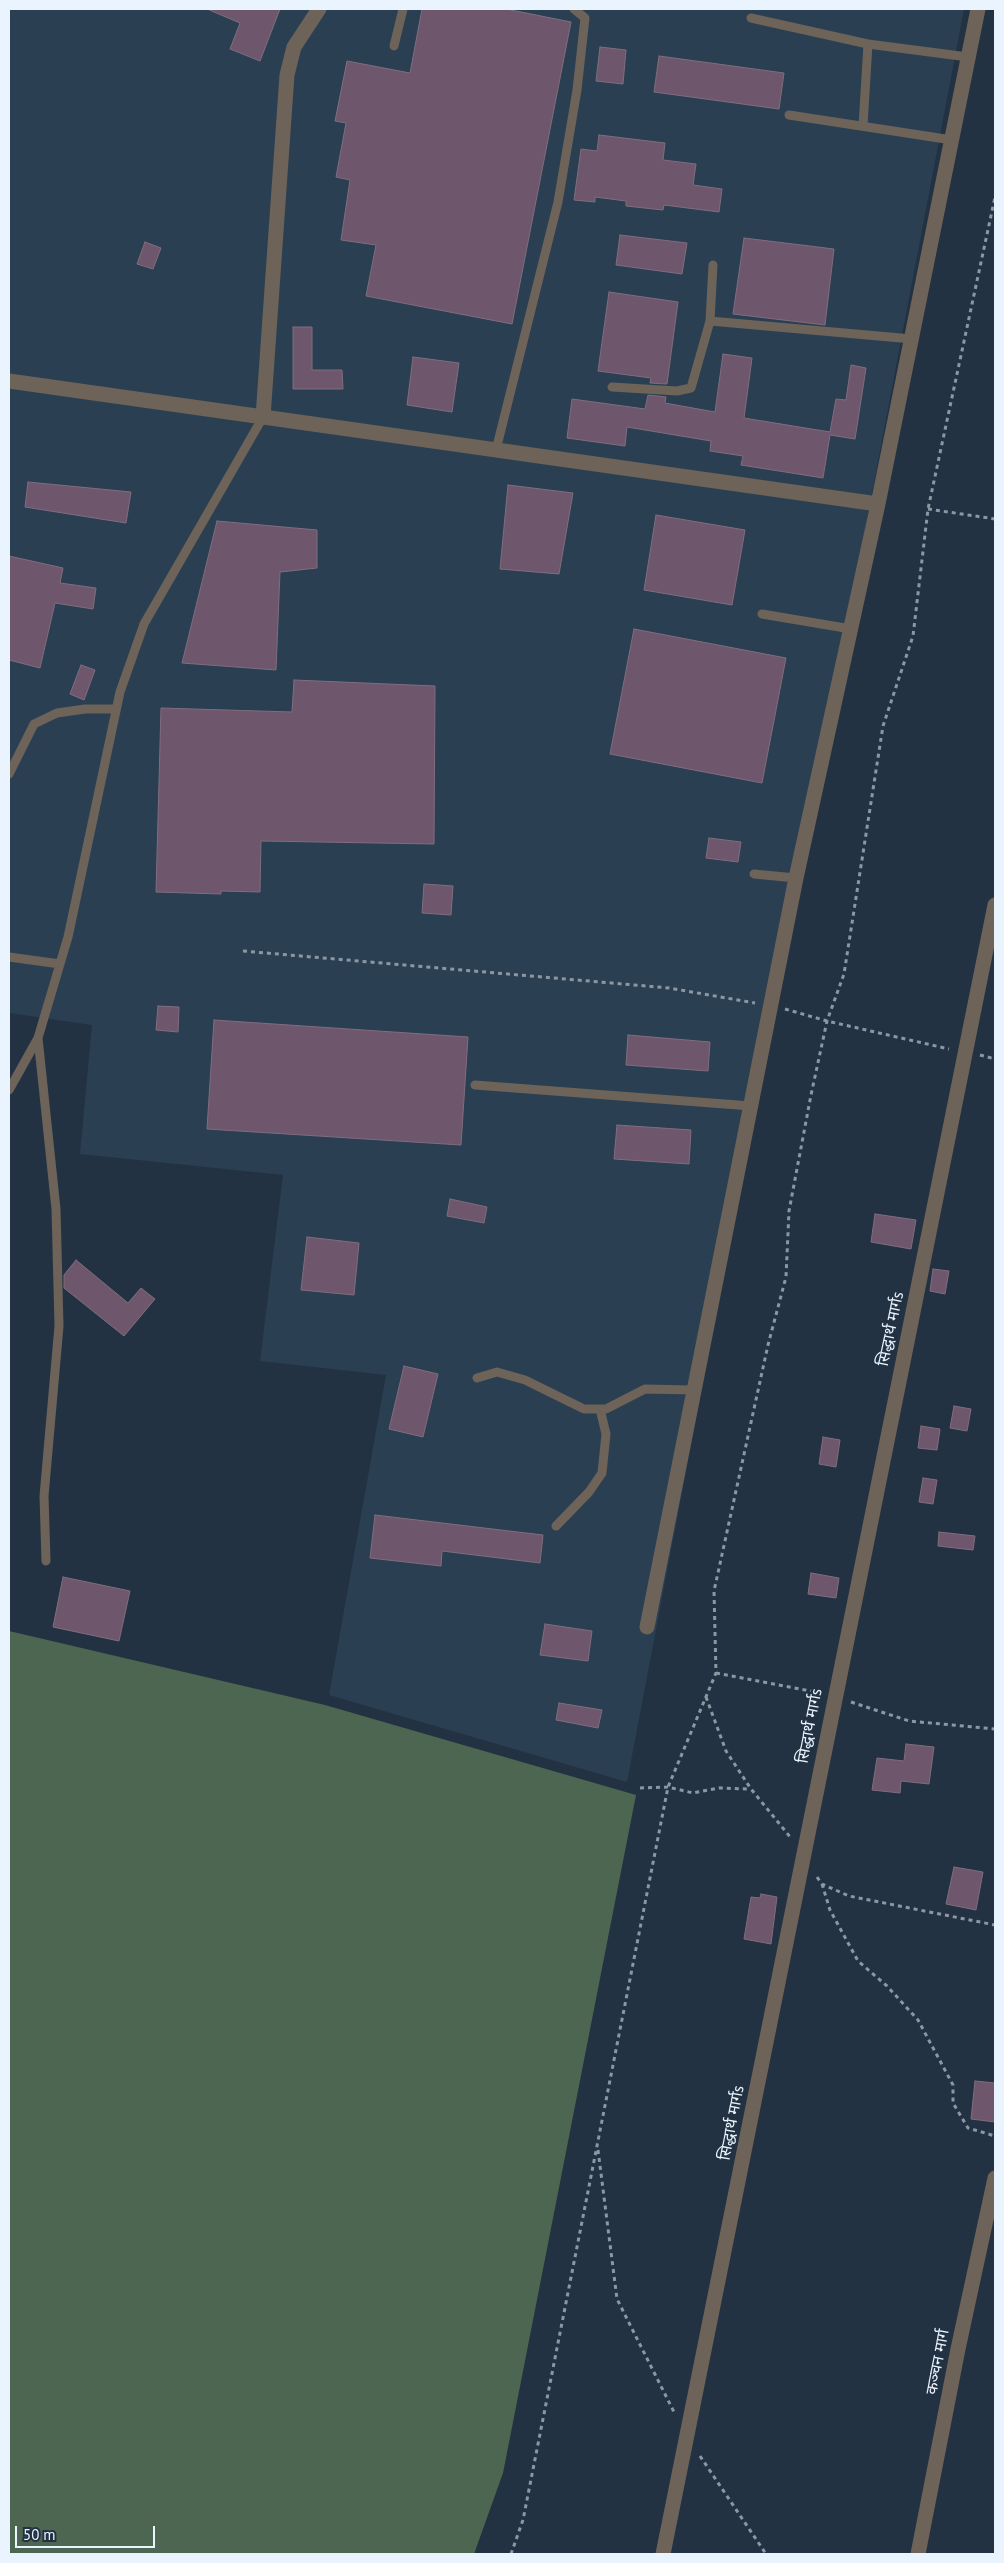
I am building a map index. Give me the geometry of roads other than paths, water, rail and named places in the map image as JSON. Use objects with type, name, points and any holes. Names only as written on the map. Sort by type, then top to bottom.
[{"type":"street","points":[[263,417],[287,75],[294,47],[318,9]]},
{"type":"street","points":[[647,1627],[796,878],[878,504],[978,9]]},
{"type":"street","points":[[9,381],[878,504]]},
{"type":"street","name":"सिद्धार्थ मार्गs","points":[[663,2554],[688,2438],[834,1696],[995,905]]},
{"type":"street","name":"कञ्चन मार्ग","points":[[918,2554],[958,2349],[995,2178]]},
{"type":"lane","points":[[394,46],[403,9]]},
{"type":"lane","points":[[496,450],[558,202],[576,90],[585,18],[574,9]]},
{"type":"lane","points":[[751,18],[868,44],[968,57]]},
{"type":"lane","points":[[863,126],[868,44]]},
{"type":"lane","points":[[790,115],[952,140]]},
{"type":"lane","points":[[612,388],[677,391],[691,388],[710,321],[713,265]]},
{"type":"lane","points":[[710,321],[912,339]]},
{"type":"lane","points":[[9,1090],[38,1038],[60,964],[68,936],[120,692],[144,624],[263,417]]},
{"type":"lane","points":[[762,614],[851,629]]},
{"type":"lane","points":[[9,774],[34,724],[57,713],[85,709],[116,709]]},
{"type":"lane","points":[[754,874],[796,878]]},
{"type":"lane","points":[[9,957],[60,964]]},
{"type":"lane","points":[[38,1038],[56,1209],[59,1326],[44,1496],[46,1561]]},
{"type":"lane","points":[[475,1084],[751,1106]]},
{"type":"lane","points":[[477,1378],[496,1372],[525,1380],[584,1409],[600,1410],[606,1409],[645,1389],[694,1390]]},
{"type":"lane","points":[[556,1526],[589,1492],[602,1473],[606,1434],[600,1410]]}]
